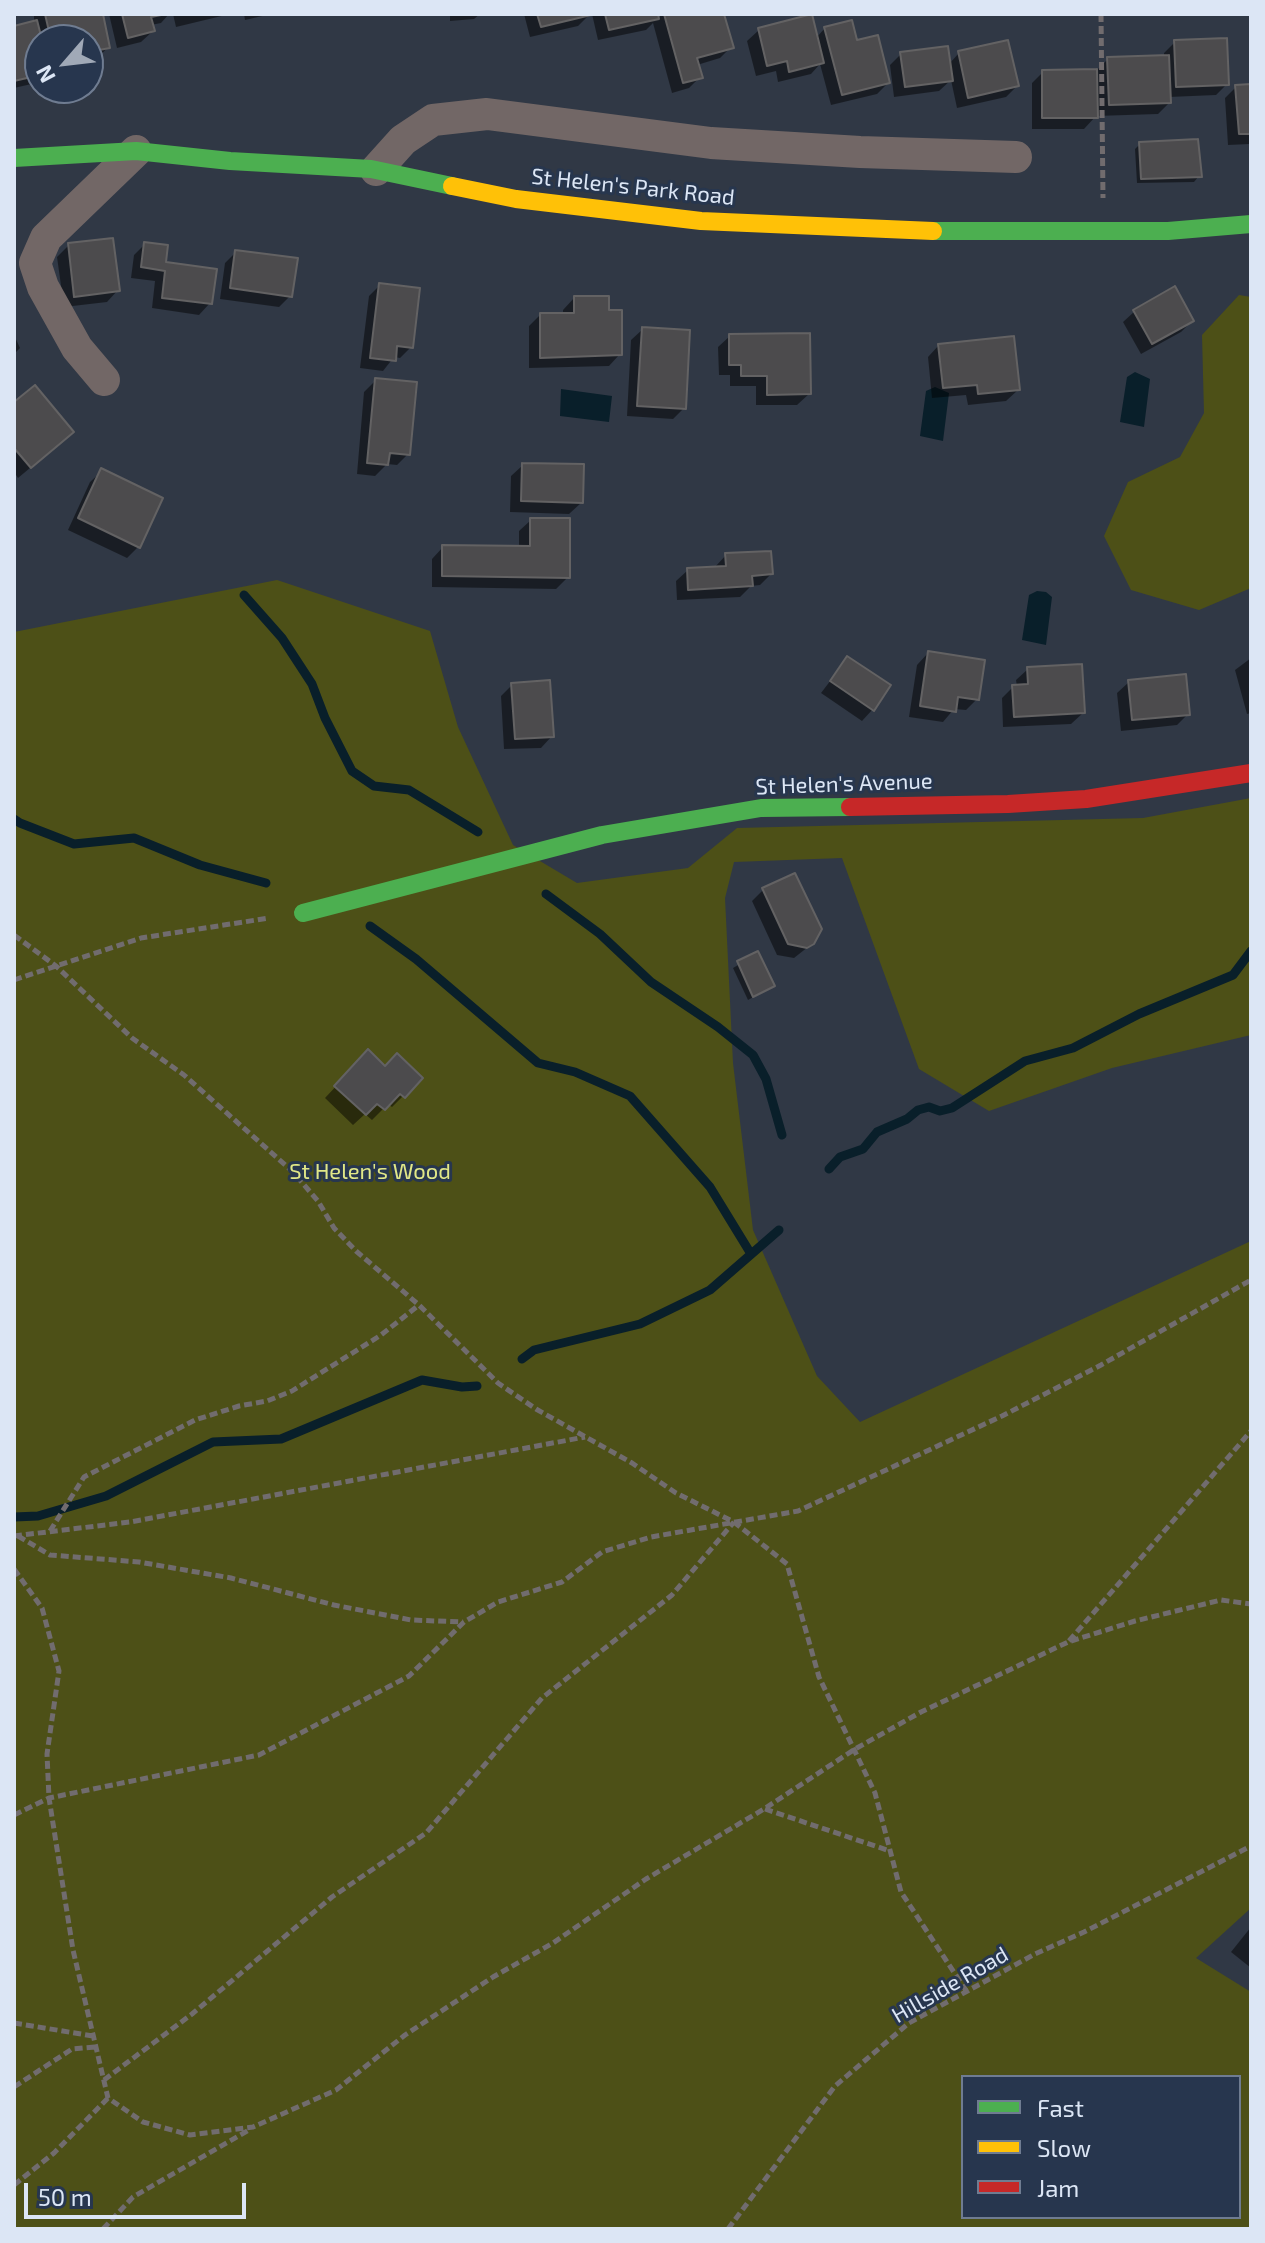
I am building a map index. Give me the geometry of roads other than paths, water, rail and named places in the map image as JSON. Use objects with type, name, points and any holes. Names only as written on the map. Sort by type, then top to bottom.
[{"type":"street","points":[[376,170],[403,140],[433,120],[487,114],[711,143],[1016,157]]},
{"type":"street","name":"St Helen's Park Road","points":[[14,158],[136,151],[230,161],[376,170],[516,199],[701,221],[926,231],[1168,231],[1251,224]]},
{"type":"street","points":[[104,380],[77,348],[43,287],[35,263],[46,238],[136,151]]},
{"type":"street","name":"St Helen's Avenue","points":[[303,913],[602,835],[761,808],[1008,804],[1086,799],[1251,773]]},
{"type":"water","points":[[1135,372],[1150,379],[1144,427],[1120,422],[1127,377]]},
{"type":"water","points":[[935,387],[949,393],[943,441],[920,436],[926,391]]},
{"type":"water","points":[[561,389],[612,396],[609,422],[560,416]]},
{"type":"water","points":[[1037,591],[1046,592],[1052,597],[1046,645],[1022,640],[1029,595]]},
{"type":"waterway","points":[[244,595],[282,638],[312,684],[352,771],[374,786],[409,790],[478,832]]},
{"type":"waterway","points":[[14,819],[74,844],[134,838],[200,865],[266,883]]},
{"type":"waterway","points":[[546,894],[600,934],[651,982],[753,1055],[766,1079],[782,1135]]},
{"type":"waterway","points":[[370,926],[416,959],[538,1063],[575,1072],[630,1096],[710,1187],[751,1254]]},
{"type":"waterway","points":[[829,1169],[840,1157],[863,1149],[877,1132],[907,1119],[918,1110],[952,1108],[1025,1061],[1073,1048],[1139,1014],[1233,975],[1251,951]]},
{"type":"waterway","points":[[522,1359],[534,1350],[640,1324],[710,1290],[779,1230]]},
{"type":"waterway","points":[[14,1517],[38,1516],[106,1496],[213,1442],[281,1439],[422,1380],[462,1387],[477,1386]]},
{"type":"park label","name":"St Helen's Wood","points":[[370,1172]]}]
